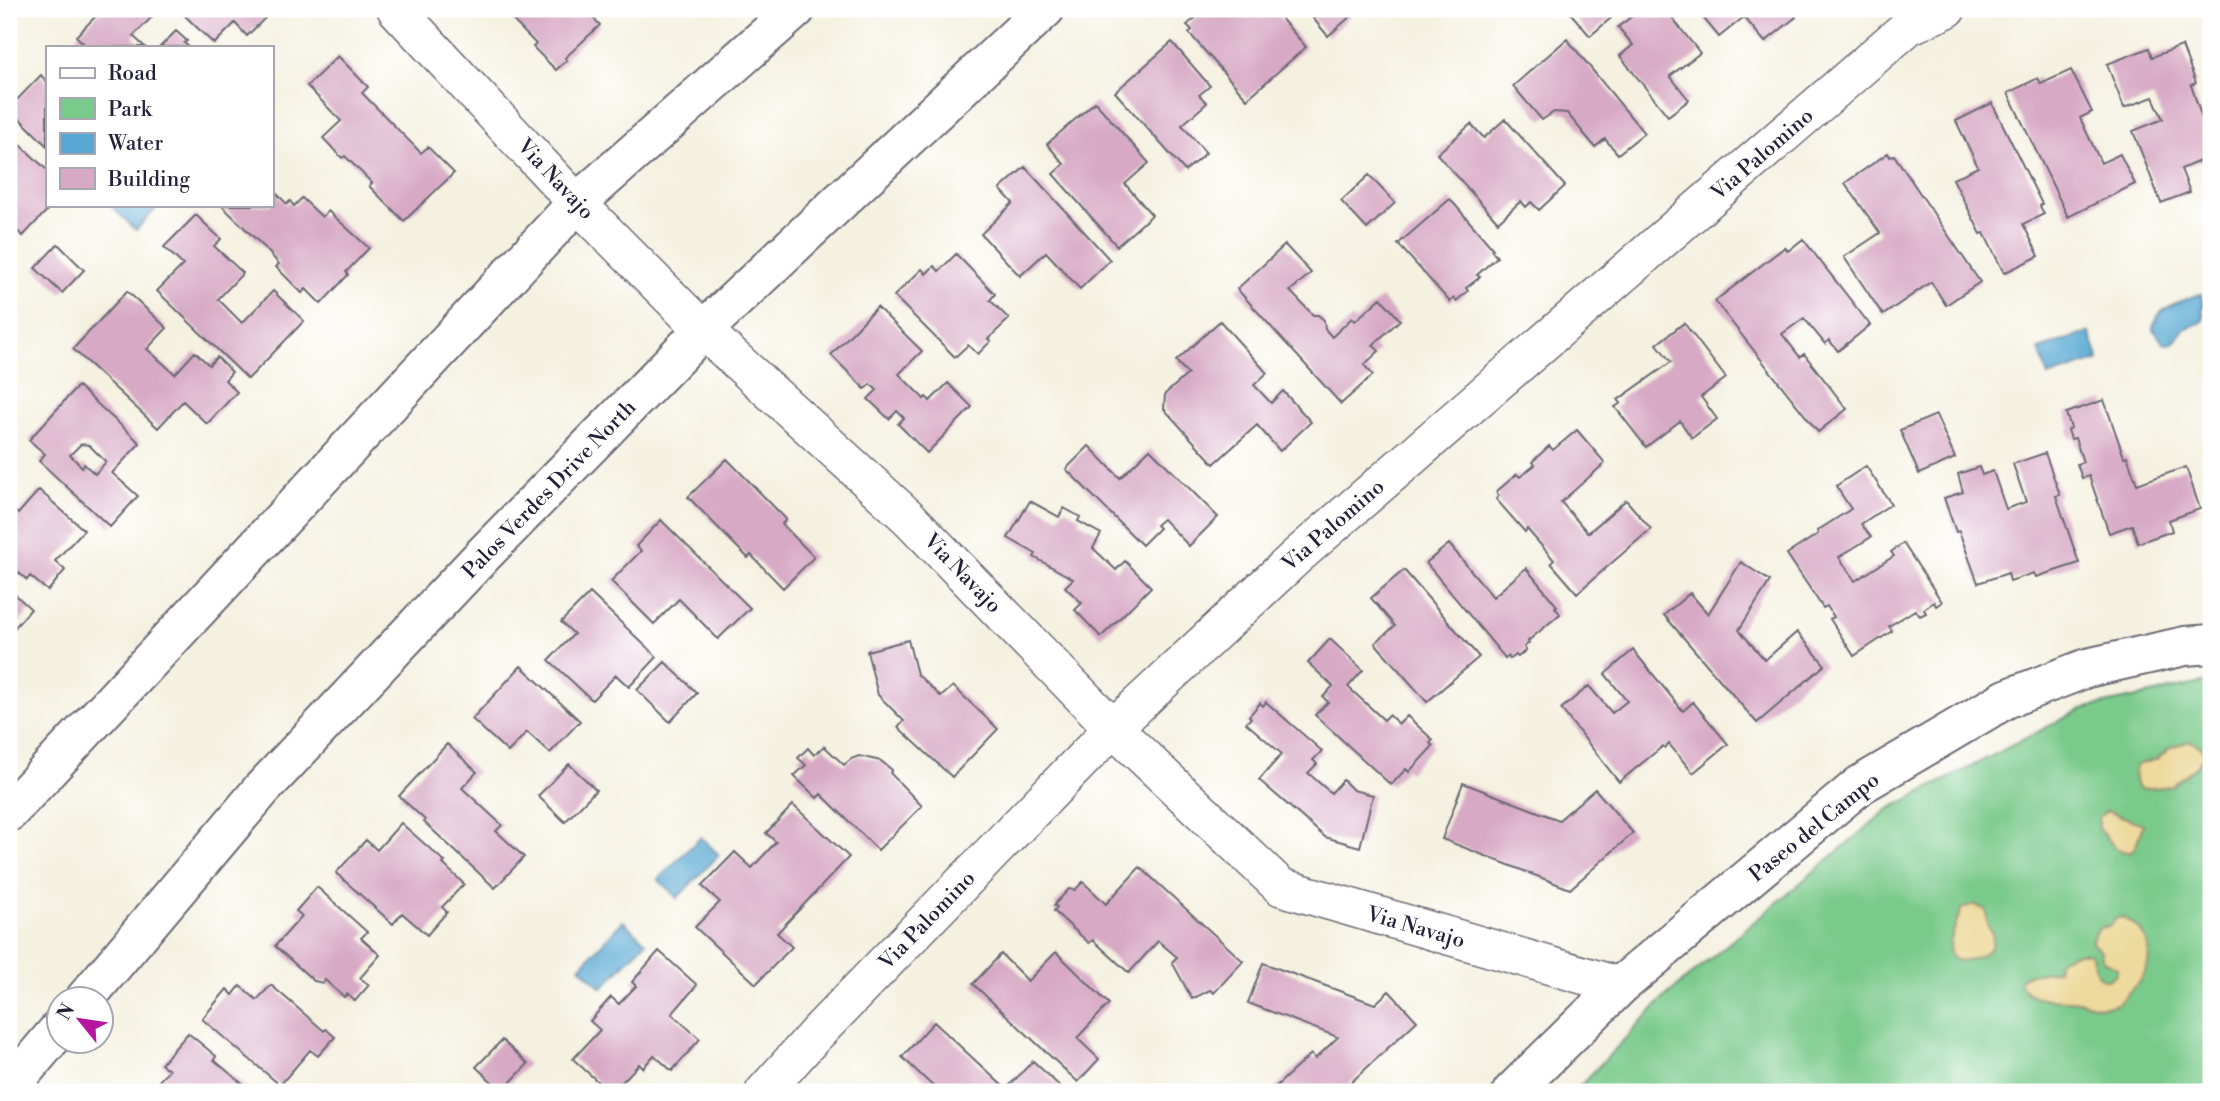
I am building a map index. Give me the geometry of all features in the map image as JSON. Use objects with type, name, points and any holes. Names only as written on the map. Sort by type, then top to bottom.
[{"type":"main road","points":[[9,812],[577,203],[796,9]]},
{"type":"main road","name":"Palos Verdes Drive North","points":[[95,986],[262,789],[484,554],[703,330],[1045,9]]},
{"type":"main road","name":"Paseo del Campo","points":[[1512,1092],[1620,986],[1860,785],[2006,699],[2087,668],[2185,646],[2211,644]]},
{"type":"main road","points":[[9,1088],[46,1044]]},
{"type":"street","name":"Via Navajo","points":[[396,9],[577,203],[703,330],[909,518],[1113,728],[1281,887],[1620,986]]},
{"type":"street","name":"Via Palomino","points":[[764,1092],[816,1034],[1113,728],[1296,557],[1909,26],[1947,9]]},
{"type":"green space","points":[[2211,681],[2211,1092],[1574,1092],[1666,996],[1887,810],[2082,709]]},
{"type":"sand","points":[[2190,741],[2200,746],[2204,753],[2202,759],[2173,786],[2142,789],[2136,786],[2134,772],[2137,765],[2157,759],[2171,747]]},
{"type":"sand","points":[[2107,811],[2143,824],[2136,846],[2130,853],[2117,849],[2099,830],[2099,817]]},
{"type":"sand","points":[[1973,904],[1986,910],[1987,924],[1993,936],[1992,946],[1978,956],[1958,960],[1952,957],[1950,942],[1961,909]]},
{"type":"sand","points":[[2122,917],[2141,932],[2149,951],[2145,972],[2119,1003],[2104,1006],[2036,997],[2023,988],[2019,981],[2025,975],[2057,970],[2058,961],[2078,953],[2091,954],[2098,976],[2108,980],[2117,973],[2117,968],[2103,960],[2101,951],[2091,941],[2099,928],[2109,926]]},
{"type":"water","points":[[111,206],[158,206],[136,230]]},
{"type":"water","points":[[2201,294],[2204,307],[2202,322],[2185,329],[2174,342],[2163,343],[2153,328],[2159,314],[2171,305]]},
{"type":"water","points":[[2089,332],[2099,360],[2048,377],[2039,349]]},
{"type":"water","points":[[701,837],[719,855],[677,898],[658,879]]},
{"type":"water","points":[[623,921],[646,942],[602,988],[580,967]]},
{"type":"building","points":[[103,9],[158,11],[133,36],[144,46],[86,46],[76,36]]},
{"type":"building","points":[[178,9],[274,9],[247,36],[235,23],[214,44]]},
{"type":"building","points":[[502,9],[584,9],[600,25],[556,70],[533,47],[536,44]]},
{"type":"building","points":[[1206,9],[1273,9],[1306,47],[1247,99],[1189,33],[1192,30],[1187,25]]},
{"type":"building","points":[[1305,9],[1359,9],[1328,36]]},
{"type":"building","points":[[1567,9],[1616,9],[1618,12],[1590,36]]},
{"type":"building","points":[[1633,9],[1665,9],[1700,53],[1670,76],[1689,100],[1668,116],[1620,56],[1633,45],[1618,27],[1636,13]]},
{"type":"building","points":[[1696,9],[1790,9],[1796,17],[1765,42],[1744,17],[1719,37]]},
{"type":"building","points":[[176,31],[187,41],[184,43],[188,46],[161,46]]},
{"type":"building","points":[[1567,39],[1644,133],[1618,154],[1605,139],[1595,147],[1567,113],[1554,112],[1542,120],[1513,86]]},
{"type":"building","points":[[1172,42],[1210,86],[1199,95],[1207,103],[1182,125],[1206,153],[1185,171],[1115,92]]},
{"type":"building","points":[[2182,46],[2196,83],[2191,85],[2211,146],[2211,156],[2181,169],[2190,192],[2161,203],[2133,131],[2163,119],[2153,97],[2124,108],[2107,64],[2149,48],[2152,57]]},
{"type":"building","points":[[338,56],[368,87],[362,93],[421,153],[428,147],[454,173],[404,221],[369,186],[372,183],[323,138],[341,121],[307,86]]},
{"type":"building","points":[[2071,70],[2092,112],[2080,118],[2101,163],[2120,154],[2135,184],[2068,217],[2008,93],[2038,78],[2041,84]]},
{"type":"building","points":[[41,75],[46,81],[46,145],[9,108]]},
{"type":"building","points":[[1095,102],[1149,163],[1125,184],[1152,215],[1117,246],[1053,174],[1064,164],[1047,144]]},
{"type":"building","points":[[1992,103],[2042,204],[2040,206],[2044,214],[2023,224],[2039,256],[2004,273],[1953,179],[1978,167],[1956,121]]},
{"type":"building","points":[[1505,119],[1565,186],[1539,210],[1531,202],[1526,207],[1521,201],[1498,222],[1437,154],[1471,124],[1484,138]]},
{"type":"building","points":[[9,134],[46,169],[46,206],[51,206],[23,236],[9,223]]},
{"type":"building","points":[[1888,153],[1890,157],[1894,155],[1980,282],[1946,305],[1931,282],[1883,315],[1844,257],[1880,233],[1845,183]]},
{"type":"building","points":[[1025,167],[1110,260],[1080,289],[1046,252],[1020,276],[981,234],[1013,203],[1000,189]]},
{"type":"building","points":[[1369,175],[1395,203],[1367,229],[1341,201]]},
{"type":"building","points":[[276,193],[287,204],[290,201],[294,206],[302,198],[322,217],[328,211],[369,248],[321,304],[306,289],[302,293],[276,267],[279,264],[264,247],[222,206],[273,206],[273,196]]},
{"type":"building","points":[[1450,199],[1497,257],[1477,275],[1480,277],[1466,288],[1468,291],[1456,301],[1454,298],[1450,302],[1398,244]]},
{"type":"building","points":[[196,215],[221,239],[214,246],[243,273],[218,299],[242,323],[273,291],[304,321],[248,379],[157,291],[183,265],[164,247]]},
{"type":"building","points":[[1803,239],[1870,325],[1838,351],[1829,340],[1825,344],[1804,318],[1782,334],[1800,357],[1804,354],[1847,409],[1818,432],[1715,301],[1785,247],[1788,251]]},
{"type":"building","points":[[58,244],[84,270],[62,293],[35,268]]},
{"type":"building","points":[[1285,245],[1311,273],[1290,291],[1313,315],[1324,320],[1325,329],[1332,337],[1352,318],[1355,321],[1381,298],[1400,320],[1373,345],[1379,351],[1364,365],[1373,375],[1341,404],[1237,289]]},
{"type":"building","points":[[956,254],[995,294],[990,300],[1009,319],[988,339],[991,341],[978,354],[968,345],[955,357],[894,296],[922,269],[926,274],[934,266],[939,271]]},
{"type":"building","points":[[127,291],[167,328],[147,349],[175,374],[195,352],[209,365],[217,357],[232,372],[225,380],[237,392],[207,424],[183,401],[158,428],[73,349]]},
{"type":"building","points":[[877,307],[922,351],[899,374],[924,399],[926,397],[930,401],[948,383],[972,407],[927,453],[898,424],[904,418],[897,411],[889,419],[868,399],[877,390],[870,384],[865,389],[831,355]]},
{"type":"building","points":[[1220,321],[1267,373],[1254,385],[1271,403],[1283,391],[1311,422],[1280,451],[1257,425],[1214,464],[1164,409],[1165,394],[1188,374],[1176,361]]},
{"type":"building","points":[[1684,323],[1726,378],[1701,397],[1717,419],[1692,438],[1680,421],[1646,447],[1615,407],[1621,403],[1618,400],[1671,362],[1657,344]]},
{"type":"building","points":[[78,386],[140,443],[112,473],[138,496],[110,527],[39,461],[45,454],[29,440]],"holes":[[[81,444],[89,445],[106,462],[95,474],[84,464],[82,467],[70,455]]]},
{"type":"building","points":[[2104,400],[2124,457],[2127,456],[2137,484],[2186,467],[2200,509],[2169,520],[2172,531],[2138,543],[2132,525],[2109,533],[2089,476],[2082,478],[2077,464],[2083,462],[2075,438],[2071,439],[2066,413]]},
{"type":"building","points":[[1936,415],[1955,458],[1919,474],[1900,430]]},
{"type":"building","points":[[1577,430],[1605,463],[1561,502],[1588,533],[1626,500],[1651,529],[1577,593],[1551,563],[1554,560],[1496,499],[1499,496],[1496,492],[1517,474],[1520,477],[1535,465],[1532,462],[1549,446],[1553,450]]},
{"type":"building","points":[[1089,446],[1120,478],[1150,449],[1218,517],[1189,546],[1163,519],[1156,525],[1159,528],[1142,545],[1066,469]]},
{"type":"building","points":[[2045,453],[2060,495],[2056,496],[2079,563],[2036,577],[2034,573],[2010,581],[2008,573],[1978,583],[1944,498],[1963,492],[1958,474],[1979,467],[1982,475],[1993,471],[2006,509],[2026,502],[2013,464]]},
{"type":"building","points":[[727,459],[786,519],[782,524],[814,557],[783,588],[751,555],[748,558],[688,497]]},
{"type":"building","points":[[1866,466],[1891,504],[1861,524],[1871,537],[1839,557],[1855,581],[1894,556],[1891,552],[1903,543],[1942,602],[1936,606],[1934,602],[1924,609],[1926,613],[1920,616],[1915,610],[1889,626],[1892,631],[1854,656],[1830,619],[1834,617],[1827,606],[1823,608],[1787,554],[1851,509],[1836,486]]},
{"type":"building","points":[[39,490],[84,530],[55,561],[65,570],[48,591],[30,576],[27,580],[9,564],[9,506],[18,514]]},
{"type":"building","points":[[1030,501],[1059,517],[1064,508],[1080,517],[1078,521],[1101,534],[1093,548],[1116,570],[1125,561],[1151,587],[1101,637],[1075,610],[1082,603],[1065,587],[1073,579],[1034,557],[1036,554],[1008,538]]},
{"type":"building","points":[[661,520],[750,608],[718,639],[679,599],[654,624],[611,581],[641,551],[636,546]]},
{"type":"building","points":[[1449,544],[1493,597],[1526,568],[1557,606],[1555,607],[1560,614],[1528,641],[1524,647],[1526,650],[1518,657],[1516,655],[1510,659],[1508,656],[1505,658],[1426,563]]},
{"type":"building","points":[[1741,562],[1770,581],[1739,630],[1765,660],[1797,632],[1825,665],[1757,723],[1664,615],[1690,593],[1708,614]]},
{"type":"building","points":[[1404,570],[1479,657],[1427,702],[1375,643],[1395,626],[1371,598]]},
{"type":"building","points":[[9,589],[31,609],[9,634]]},
{"type":"building","points":[[590,593],[657,657],[629,687],[616,675],[592,700],[549,660],[574,634],[561,622]]},
{"type":"building","points":[[1330,639],[1363,670],[1348,687],[1384,720],[1389,715],[1399,724],[1407,716],[1433,740],[1430,743],[1433,746],[1409,772],[1406,769],[1391,785],[1315,715],[1328,702],[1323,697],[1333,686],[1308,663]]},
{"type":"building","points":[[908,640],[917,674],[941,697],[953,686],[998,729],[952,777],[898,727],[904,721],[878,695],[867,651]]},
{"type":"building","points":[[1633,650],[1683,711],[1693,702],[1728,744],[1693,773],[1669,744],[1619,782],[1561,709],[1589,686],[1612,713],[1627,701],[1605,674]]},
{"type":"building","points":[[665,662],[697,693],[670,722],[637,690]]},
{"type":"building","points":[[521,666],[580,721],[550,753],[527,732],[508,752],[472,719]]},
{"type":"building","points":[[1266,702],[1322,751],[1313,760],[1317,764],[1308,773],[1331,793],[1343,780],[1353,790],[1373,795],[1360,847],[1325,837],[1259,780],[1282,754],[1246,723],[1260,703],[1263,706]]},
{"type":"building","points":[[447,744],[477,772],[462,788],[502,825],[496,831],[524,857],[495,888],[399,796]]},
{"type":"building","points":[[824,746],[844,765],[859,756],[881,761],[922,806],[878,850],[821,794],[817,798],[794,776],[806,765],[798,758],[808,748],[814,755]]},
{"type":"building","points":[[569,764],[596,790],[565,822],[538,796]]},
{"type":"building","points":[[1463,783],[1559,820],[1595,789],[1633,833],[1570,889],[1442,839]]},
{"type":"building","points":[[793,805],[849,857],[777,933],[792,947],[756,984],[695,927],[720,902],[702,886],[735,852],[752,868],[776,842],[766,833]]},
{"type":"building","points":[[401,823],[445,862],[443,864],[464,884],[442,907],[447,912],[427,935],[402,913],[393,924],[336,873],[366,840],[377,850]]},
{"type":"building","points":[[1140,867],[1243,961],[1214,993],[1210,990],[1192,999],[1172,962],[1177,957],[1158,941],[1129,973],[1093,940],[1089,943],[1054,911],[1057,907],[1054,905],[1069,889],[1075,890],[1083,882],[1106,904]]},
{"type":"building","points":[[317,887],[367,932],[361,938],[380,955],[360,978],[369,985],[355,1001],[347,994],[344,997],[325,980],[323,983],[314,981],[275,946],[302,916],[296,911]]},
{"type":"building","points":[[659,951],[697,985],[672,1014],[700,1039],[672,1071],[654,1055],[643,1068],[639,1064],[613,1092],[609,1092],[573,1059],[600,1030],[590,1021],[611,997],[619,1004],[636,986],[632,982]]},
{"type":"building","points":[[1056,952],[1109,1004],[1077,1038],[1099,1059],[1078,1082],[973,984],[1001,954],[1028,981]]},
{"type":"building","points":[[1263,963],[1375,1004],[1389,991],[1417,1021],[1344,1089],[1346,1092],[1270,1092],[1311,1054],[1315,1059],[1338,1037],[1248,1003]]},
{"type":"building","points":[[271,985],[324,1031],[326,1029],[335,1037],[318,1056],[310,1050],[280,1085],[202,1019],[227,989],[233,995],[240,986],[257,1000]]},
{"type":"building","points":[[934,1022],[1006,1089],[1033,1061],[1066,1092],[939,1092],[902,1057]]},
{"type":"building","points":[[188,1033],[216,1056],[214,1060],[252,1092],[149,1092],[169,1070],[161,1064]]},
{"type":"building","points":[[502,1040],[528,1064],[502,1091],[476,1067]]}]
